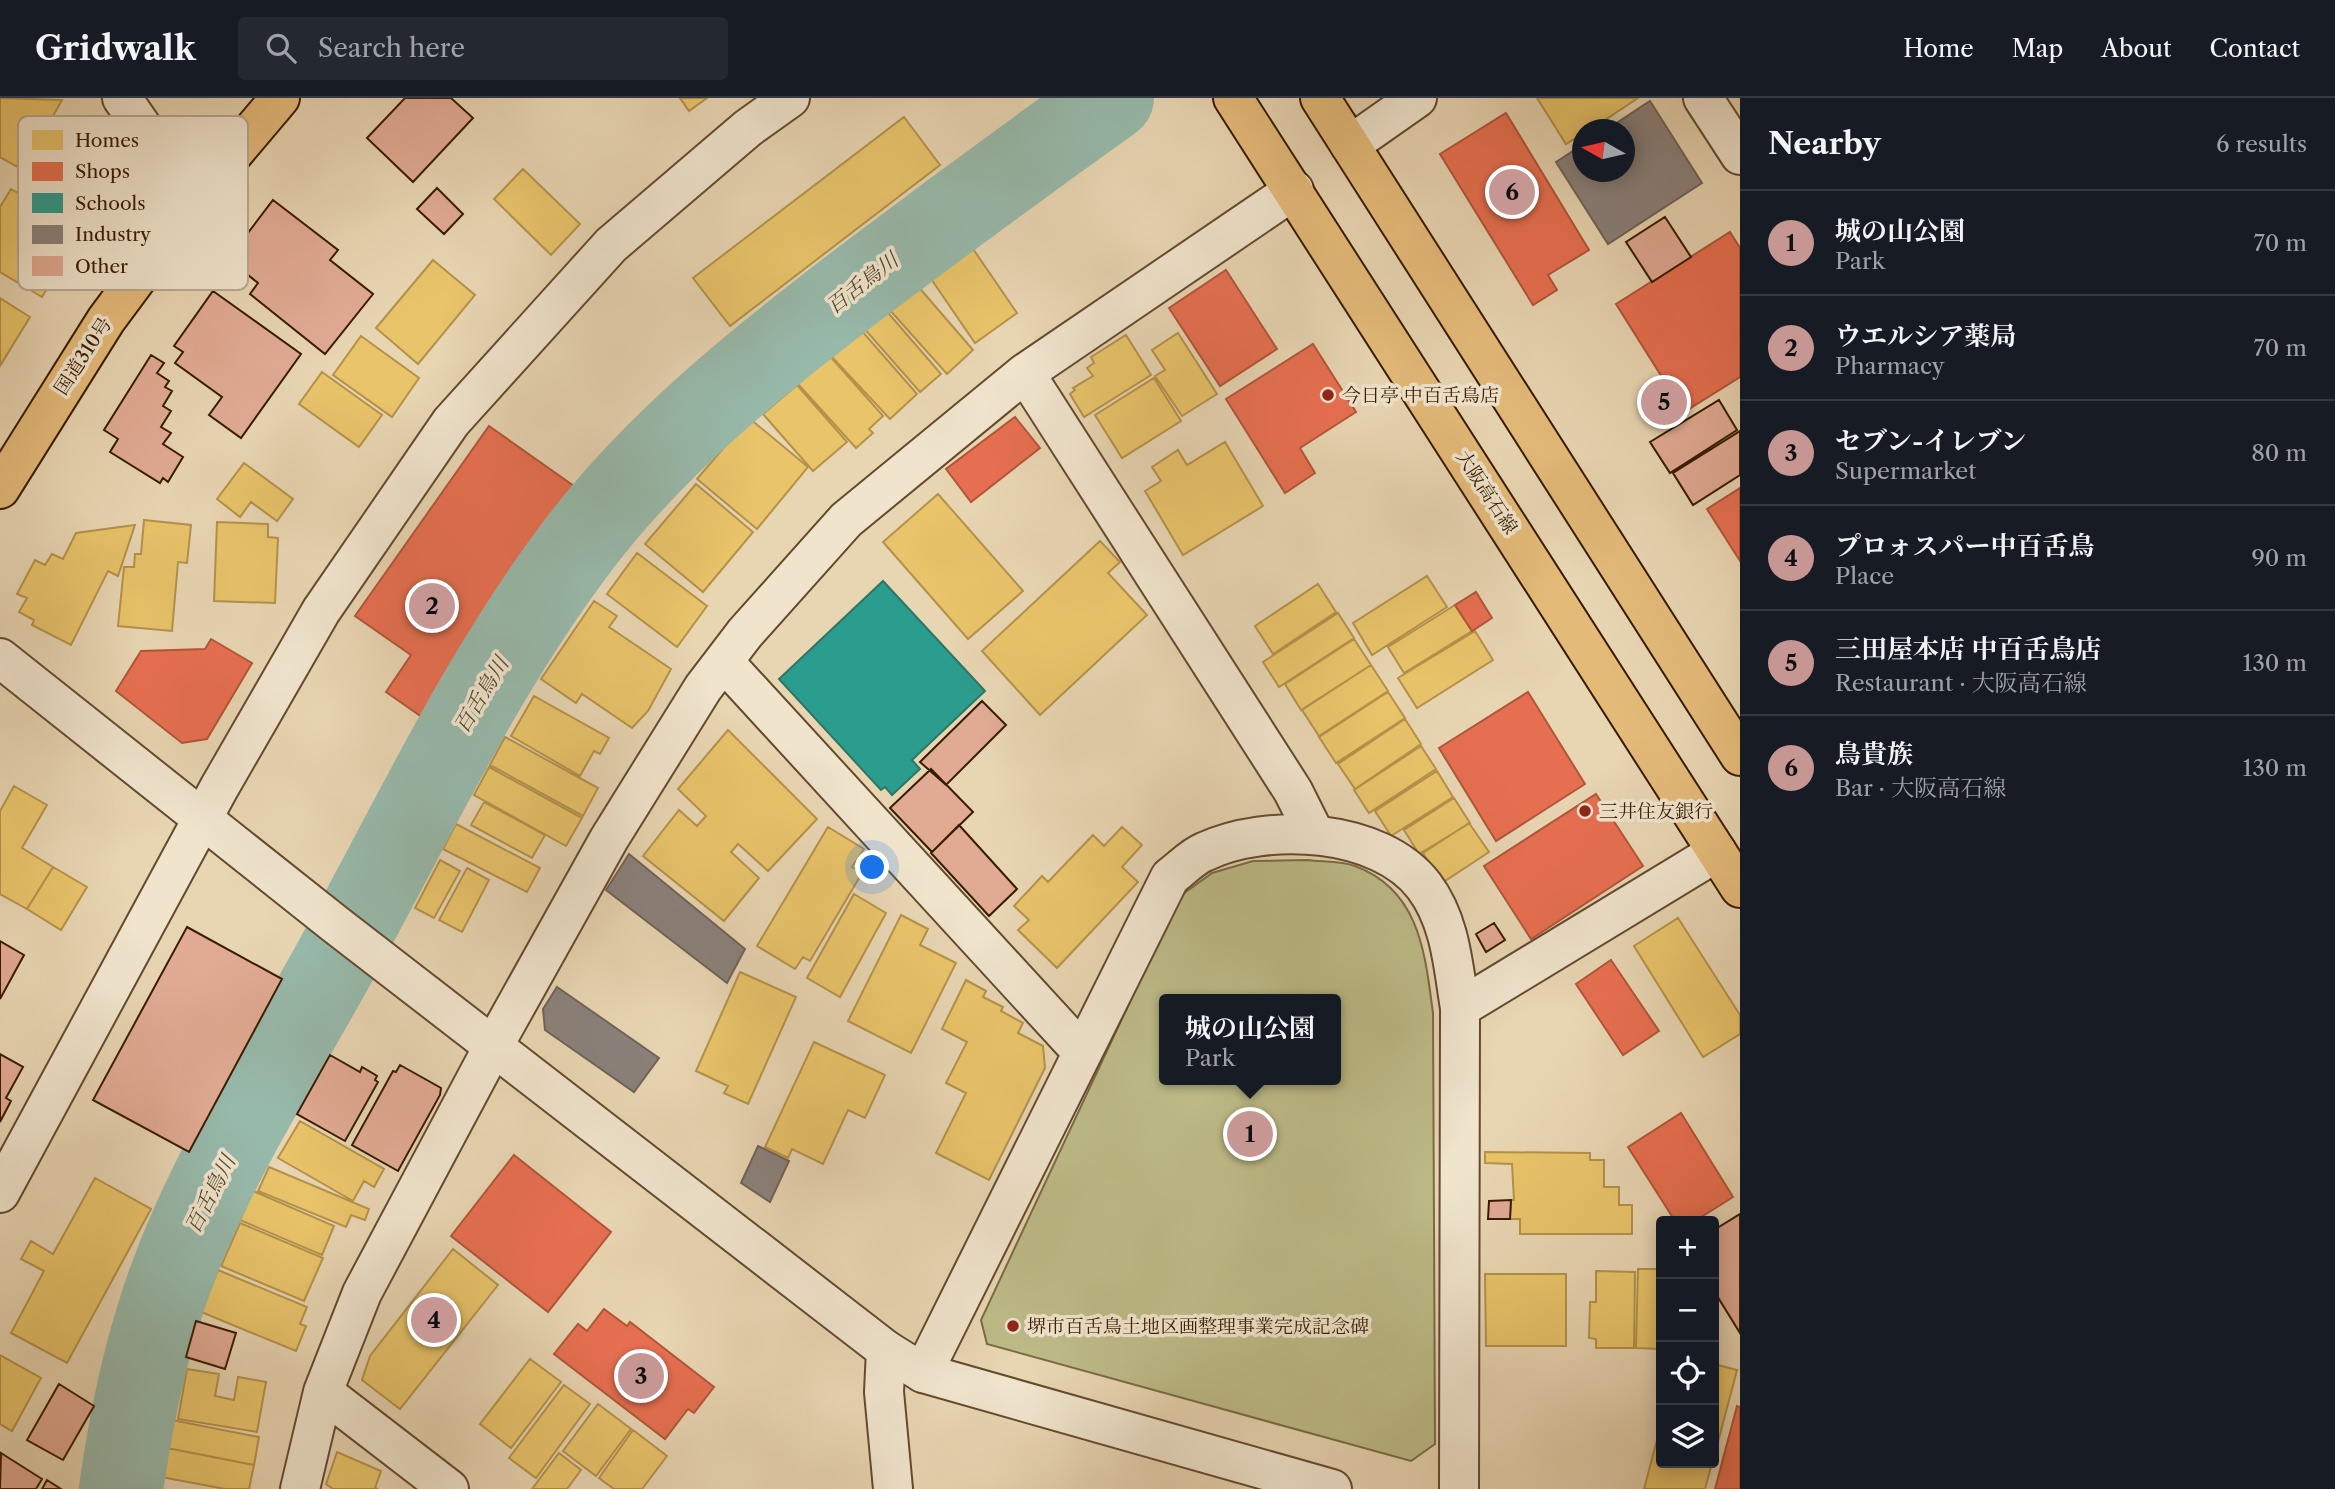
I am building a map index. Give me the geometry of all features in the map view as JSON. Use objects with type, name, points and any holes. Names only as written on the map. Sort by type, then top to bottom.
[{"type":"main road","name":"国道310号","points":[[248,136],[280,98]]},
{"type":"main road","name":"大阪高石線","points":[[1233,98],[1740,888]]},
{"type":"main road","points":[[1320,98],[1740,756]]},
{"type":"main road","name":"国道310号","points":[[0,489],[106,320],[128,290]]},
{"type":"street","points":[[122,98],[134,116]]},
{"type":"street","points":[[0,1194],[202,820],[321,611],[451,422],[611,245],[748,128],[790,98]]},
{"type":"street","points":[[1350,145],[1417,98]]},
{"type":"street","points":[[1703,98],[1740,155]]},
{"type":"street","points":[[300,1489],[323,1392],[362,1293],[494,1045],[609,839],[703,688],[746,634],[846,520],[1025,373],[1294,190]]},
{"type":"street","points":[[1025,373],[1293,791],[1315,835]]},
{"type":"street","points":[[0,658],[335,924],[887,1350],[923,1373],[1332,1489]]},
{"type":"street","points":[[724,662],[1082,1052]]},
{"type":"street","points":[[923,1373],[1170,877],[1204,852],[1255,838],[1315,835],[1360,842],[1395,859],[1424,886],[1448,933],[1460,1008],[1459,1489]]},
{"type":"street","points":[[1460,1008],[1717,852]]},
{"type":"street","points":[[887,1350],[884,1392],[893,1489]]},
{"type":"street","points":[[323,1392],[449,1489]]},
{"type":"shaded area","points":[[1307,860],[1355,866],[1377,877],[1393,891],[1415,926],[1427,969],[1433,1013],[1435,1444],[1411,1461],[987,1344],[981,1320],[1179,897],[1212,873],[1253,861]]},
{"type":"building: Homes","points":[[0,98],[62,100],[53,116],[18,116],[18,167],[0,157]]},
{"type":"building: Homes","points":[[680,98],[707,98],[689,111]]},
{"type":"building: Homes","points":[[1537,98],[1638,98],[1606,119],[1572,119],[1572,140],[1566,144]]},
{"type":"building: Homes","points":[[904,117],[940,165],[730,326],[693,278]]},
{"type":"building: Homes","points":[[523,169],[580,224],[551,255],[494,199]]},
{"type":"building: Homes","points":[[11,189],[18,193],[18,283],[0,272],[0,207]]},
{"type":"building: Homes","points":[[969,243],[1017,313],[975,343],[927,273]]},
{"type":"building: Homes","points":[[433,260],[475,295],[418,364],[376,328]]},
{"type":"building: Homes","points":[[916,284],[973,350],[947,374],[888,308]]},
{"type":"building: Homes","points":[[30,290],[46,290],[42,297]]},
{"type":"building: Homes","points":[[0,298],[30,317],[0,366]]},
{"type":"building: Homes","points":[[883,307],[941,374],[920,392],[862,326]]},
{"type":"building: Homes","points":[[861,330],[917,394],[890,419],[831,356]]},
{"type":"building: Homes","points":[[1178,333],[1217,394],[1182,416],[1155,376],[1165,370],[1152,350]]},
{"type":"building: Homes","points":[[1126,335],[1151,375],[1084,417],[1070,394],[1075,390],[1073,388],[1093,376],[1087,368],[1094,363],[1091,357]]},
{"type":"building: Homes","points":[[361,336],[419,378],[392,417],[333,375]]},
{"type":"building: Homes","points":[[829,355],[883,416],[869,429],[873,433],[856,448],[798,384]]},
{"type":"building: Homes","points":[[322,372],[382,415],[359,447],[299,404]]},
{"type":"building: Homes","points":[[1154,378],[1181,421],[1122,458],[1095,415]]},
{"type":"building: Homes","points":[[797,385],[847,442],[813,471],[763,414]]},
{"type":"building: Homes","points":[[749,418],[808,467],[757,529],[697,479]]},
{"type":"building: Homes","points":[[1225,442],[1263,506],[1183,555],[1145,491],[1161,481],[1152,467],[1178,450],[1187,465]]},
{"type":"building: Homes","points":[[244,463],[293,499],[277,521],[251,502],[240,517],[217,499]]},
{"type":"building: Homes","points":[[696,484],[753,532],[703,592],[645,544]]},
{"type":"building: Homes","points":[[938,494],[1023,591],[968,639],[883,542]]},
{"type":"building: Homes","points":[[144,520],[191,525],[187,563],[178,562],[172,631],[118,626],[124,567],[134,567],[135,554],[141,554]]},
{"type":"building: Homes","points":[[217,522],[268,524],[268,537],[278,538],[275,603],[214,601]]},
{"type":"building: Homes","points":[[135,525],[118,576],[108,571],[71,645],[32,625],[34,620],[19,612],[27,598],[17,594],[35,560],[45,565],[52,554],[63,559],[76,533]]},
{"type":"building: Homes","points":[[1100,541],[1120,562],[1108,573],[1147,615],[1040,715],[982,651]]},
{"type":"building: Homes","points":[[637,553],[707,606],[677,647],[607,594]]},
{"type":"building: Homes","points":[[1427,576],[1447,607],[1372,655],[1353,623]]},
{"type":"building: Homes","points":[[1318,584],[1336,612],[1273,654],[1255,626]]},
{"type":"building: Homes","points":[[594,601],[617,616],[609,627],[671,669],[648,711],[632,728],[582,694],[576,703],[541,679]]},
{"type":"building: Homes","points":[[1455,605],[1472,631],[1404,673],[1388,647]]},
{"type":"building: Homes","points":[[1338,613],[1354,638],[1279,687],[1263,662]]},
{"type":"building: Homes","points":[[1475,631],[1493,660],[1417,708],[1398,678]]},
{"type":"building: Homes","points":[[1354,639],[1371,665],[1301,710],[1285,684]]},
{"type":"building: Homes","points":[[1371,665],[1388,691],[1319,736],[1302,710]]},
{"type":"building: Homes","points":[[1388,692],[1405,718],[1336,763],[1319,737]]},
{"type":"building: Homes","points":[[534,696],[609,738],[600,754],[594,751],[580,776],[511,736]]},
{"type":"building: Homes","points":[[1405,719],[1421,744],[1355,789],[1338,764]]},
{"type":"building: Homes","points":[[728,730],[817,819],[768,871],[738,844],[731,852],[759,878],[724,921],[643,856],[679,810],[697,826],[706,816],[678,789]]},
{"type":"building: Homes","points":[[505,737],[598,788],[583,816],[490,765]]},
{"type":"building: Homes","points":[[1421,746],[1436,769],[1369,813],[1354,790]]},
{"type":"building: Homes","points":[[489,767],[582,818],[566,846],[474,795]]},
{"type":"building: Homes","points":[[1437,771],[1453,797],[1391,836],[1375,811]]},
{"type":"building: Homes","points":[[14,786],[47,805],[22,848],[53,867],[27,909],[0,894],[0,811]]},
{"type":"building: Homes","points":[[1454,798],[1470,823],[1419,854],[1404,830]]},
{"type":"building: Homes","points":[[484,802],[545,835],[532,858],[471,825]]},
{"type":"building: Homes","points":[[1469,823],[1489,852],[1442,883],[1423,853]]},
{"type":"building: Homes","points":[[456,824],[540,868],[527,892],[443,849]]},
{"type":"building: Homes","points":[[828,827],[864,849],[852,867],[862,873],[810,961],[803,957],[795,969],[757,946]]},
{"type":"building: Homes","points":[[1122,827],[1142,845],[1122,867],[1138,882],[1057,968],[1018,930],[1029,920],[1014,906],[1042,876],[1048,882],[1093,835],[1104,846]]},
{"type":"building: Homes","points":[[440,860],[460,871],[434,918],[415,908]]},
{"type":"building: Homes","points":[[53,867],[87,887],[61,930],[27,909]]},
{"type":"building: Homes","points":[[467,868],[489,880],[462,932],[439,920]]},
{"type":"building: Homes","points":[[854,894],[886,913],[840,997],[807,978]]},
{"type":"building: Homes","points":[[901,915],[928,929],[920,945],[956,963],[911,1053],[848,1021]]},
{"type":"building: Homes","points":[[1678,918],[1740,1015],[1740,1034],[1703,1057],[1634,946]]},
{"type":"building: Homes","points":[[740,972],[796,997],[748,1104],[724,1093],[728,1086],[696,1071]]},
{"type":"building: Homes","points":[[966,980],[986,991],[983,997],[1003,1007],[1001,1011],[1023,1023],[1018,1033],[1043,1046],[1045,1068],[989,1180],[936,1153],[966,1093],[946,1083],[967,1042],[942,1029]]},
{"type":"building: Homes","points":[[814,1042],[885,1075],[865,1118],[848,1110],[823,1164],[792,1149],[788,1158],[765,1147]]},
{"type":"building: Homes","points":[[300,1121],[384,1169],[374,1187],[364,1181],[353,1201],[278,1158]]},
{"type":"building: Homes","points":[[1485,1152],[1590,1153],[1590,1160],[1604,1160],[1604,1187],[1619,1187],[1619,1205],[1632,1205],[1632,1234],[1520,1234],[1520,1219],[1510,1219],[1511,1200],[1514,1200],[1512,1164],[1485,1163]]},
{"type":"building: Homes","points":[[269,1167],[369,1209],[365,1220],[351,1215],[346,1227],[258,1191]]},
{"type":"building: Homes","points":[[95,1178],[151,1209],[67,1363],[11,1333],[44,1271],[21,1259],[31,1241],[53,1254]]},
{"type":"building: Homes","points":[[253,1191],[334,1226],[322,1255],[240,1220]]},
{"type":"building: Homes","points":[[240,1223],[323,1258],[304,1301],[221,1266]]},
{"type":"building: Homes","points":[[453,1249],[498,1285],[400,1409],[362,1380],[370,1356]]},
{"type":"building: Homes","points":[[1638,1269],[1656,1269],[1656,1349],[1636,1348]]},
{"type":"building: Homes","points":[[218,1270],[307,1307],[300,1324],[306,1326],[296,1351],[201,1312]]},
{"type":"building: Homes","points":[[1596,1271],[1635,1272],[1634,1348],[1596,1348],[1596,1339],[1589,1338],[1590,1302],[1596,1302]]},
{"type":"building: Homes","points":[[1485,1274],[1566,1274],[1566,1346],[1486,1346]]},
{"type":"building: Homes","points":[[0,1355],[41,1378],[12,1431],[0,1424]]},
{"type":"building: Homes","points":[[530,1359],[561,1382],[511,1448],[480,1424]]},
{"type":"building: Homes","points":[[1719,1365],[1737,1370],[1719,1438]]},
{"type":"building: Homes","points":[[187,1369],[219,1374],[215,1396],[234,1400],[238,1377],[266,1382],[257,1432],[178,1419]]},
{"type":"building: Homes","points":[[564,1385],[590,1404],[536,1478],[509,1458]]},
{"type":"building: Homes","points":[[598,1404],[631,1429],[596,1476],[563,1451]]},
{"type":"building: Homes","points":[[172,1420],[259,1437],[254,1465],[167,1448]]},
{"type":"building: Homes","points":[[633,1430],[667,1456],[642,1489],[614,1489],[599,1478]]},
{"type":"building: Homes","points":[[1656,1444],[1656,1468],[1711,1468],[1705,1489],[1644,1489]]},
{"type":"building: Homes","points":[[167,1448],[254,1465],[249,1489],[225,1489],[161,1477]]},
{"type":"building: Homes","points":[[337,1452],[381,1471],[375,1488],[378,1489],[333,1489],[326,1484]]},
{"type":"building: Homes","points":[[559,1453],[581,1470],[567,1489],[532,1489]]},
{"type":"building: Shops","points":[[1506,113],[1589,250],[1548,275],[1557,290],[1533,305],[1440,154]]},
{"type":"building: Shops","points":[[1730,232],[1740,248],[1740,377],[1684,412],[1616,304]]},
{"type":"building: Shops","points":[[1226,270],[1277,349],[1220,386],[1169,308]]},
{"type":"building: Shops","points":[[1313,344],[1356,412],[1300,448],[1315,473],[1285,493],[1226,399]]},
{"type":"building: Shops","points":[[1015,417],[1040,448],[971,502],[946,469]]},
{"type":"building: Shops","points":[[489,426],[581,491],[422,717],[386,692],[411,655],[355,616]]},
{"type":"building: Shops","points":[[1740,488],[1740,561],[1707,509]]},
{"type":"building: Shops","points":[[1476,592],[1492,618],[1472,631],[1455,605]]},
{"type":"building: Shops","points":[[211,639],[252,663],[207,739],[182,743],[116,691],[141,651],[205,649]]},
{"type":"building: Shops","points":[[1528,692],[1585,784],[1496,841],[1439,748]]},
{"type":"building: Shops","points":[[1596,794],[1643,866],[1531,939],[1484,866]]},
{"type":"building: Shops","points":[[1611,960],[1659,1031],[1623,1055],[1576,984]]},
{"type":"building: Shops","points":[[1681,1113],[1733,1197],[1703,1216],[1672,1216],[1628,1147]]},
{"type":"building: Shops","points":[[514,1155],[611,1232],[548,1312],[451,1236]]},
{"type":"building: Shops","points":[[604,1309],[627,1326],[630,1322],[714,1387],[694,1413],[688,1409],[665,1439],[554,1354],[578,1324],[587,1331]]},
{"type":"building: Shops","points":[[1737,1406],[1740,1407],[1740,1489],[1715,1489]]},
{"type":"building: Schools","points":[[883,581],[985,691],[912,760],[920,769],[892,795],[885,787],[881,790],[779,679]]},
{"type":"building: Industry","points":[[1650,101],[1702,183],[1608,244],[1556,162],[1572,152],[1572,182],[1635,182],[1635,119],[1623,119]]},
{"type":"building: Industry","points":[[629,854],[745,949],[727,983],[606,890]]},
{"type":"building: Industry","points":[[557,987],[659,1058],[634,1092],[545,1030],[543,1009]]},
{"type":"building: Industry","points":[[758,1146],[789,1161],[770,1202],[741,1183]]},
{"type":"building: Other","points":[[405,98],[451,98],[473,118],[413,182],[367,138]]},
{"type":"building: Other","points":[[437,188],[463,214],[444,234],[417,209]]},
{"type":"building: Other","points":[[273,200],[338,250],[330,260],[373,294],[325,354],[250,294],[258,283],[248,275],[248,233]]},
{"type":"building: Other","points":[[1665,217],[1691,257],[1652,282],[1626,242]]},
{"type":"building: Other","points":[[213,291],[301,354],[241,438],[209,415],[222,397],[175,363],[183,352],[174,346]]},
{"type":"building: Other","points":[[151,355],[164,363],[157,373],[169,381],[165,387],[172,391],[163,406],[171,411],[161,427],[171,433],[163,444],[183,457],[168,482],[163,478],[160,483],[110,452],[118,439],[104,430]]},
{"type":"building: Other","points":[[1719,400],[1737,430],[1670,473],[1650,442]]},
{"type":"building: Other","points":[[1740,431],[1740,475],[1693,505],[1673,473]]},
{"type":"building: Other","points":[[982,701],[1006,725],[946,785],[920,762]]},
{"type":"building: Other","points":[[931,769],[973,812],[932,852],[890,808]]},
{"type":"building: Other","points":[[959,825],[1017,889],[989,916],[931,853]]},
{"type":"building: Other","points":[[1494,923],[1505,940],[1486,952],[1476,934]]},
{"type":"building: Other","points":[[187,927],[282,979],[189,1152],[93,1100]]},
{"type":"building: Other","points":[[0,941],[24,955],[0,999]]},
{"type":"building: Other","points":[[0,1054],[23,1067],[6,1098],[11,1101],[0,1122]]},
{"type":"building: Other","points":[[330,1055],[360,1072],[362,1067],[377,1076],[375,1080],[378,1082],[345,1141],[297,1114]]},
{"type":"building: Other","points":[[400,1065],[441,1088],[440,1095],[398,1171],[352,1145],[393,1071],[396,1072]]},
{"type":"building: Other","points":[[1511,1200],[1510,1219],[1488,1219],[1489,1201]]},
{"type":"building: Other","points":[[1740,1214],[1740,1333],[1719,1299],[1719,1227]]},
{"type":"building: Other","points":[[196,1321],[236,1333],[225,1369],[186,1357]]},
{"type":"building: Other","points":[[59,1384],[94,1406],[63,1460],[27,1440]]},
{"type":"building: Other","points":[[1,1453],[42,1479],[36,1489],[0,1489]]},
{"type":"building: Other","points":[[47,1480],[61,1489],[42,1489]]},
{"type":"waterway","name":"百舌鳥川","points":[[121,1489],[132,1421],[156,1322],[179,1258],[207,1194],[445,756],[542,595],[609,506],[642,470],[712,403],[863,281],[1112,98]]},
{"type":"place","name":"鳥貴族","points":[[1512,192]]},
{"type":"place","name":"今日亭 中百舌鳥店","points":[[1328,395]]},
{"type":"place","name":"三田屋本店 中百舌鳥店","points":[[1664,402]]},
{"type":"place","name":"ウエルシア薬局","points":[[432,606]]},
{"type":"place","name":"三井住友銀行","points":[[1585,811]]},
{"type":"place","name":"城の山公園","points":[[1250,1134]]},
{"type":"place","name":"プロォスパー中百舌鳥","points":[[434,1320]]},
{"type":"place","name":"堺市百舌鳥土地区画整理事業完成記念碑","points":[[1013,1326]]},
{"type":"place","name":"セブン-イレブン","points":[[641,1376]]}]
